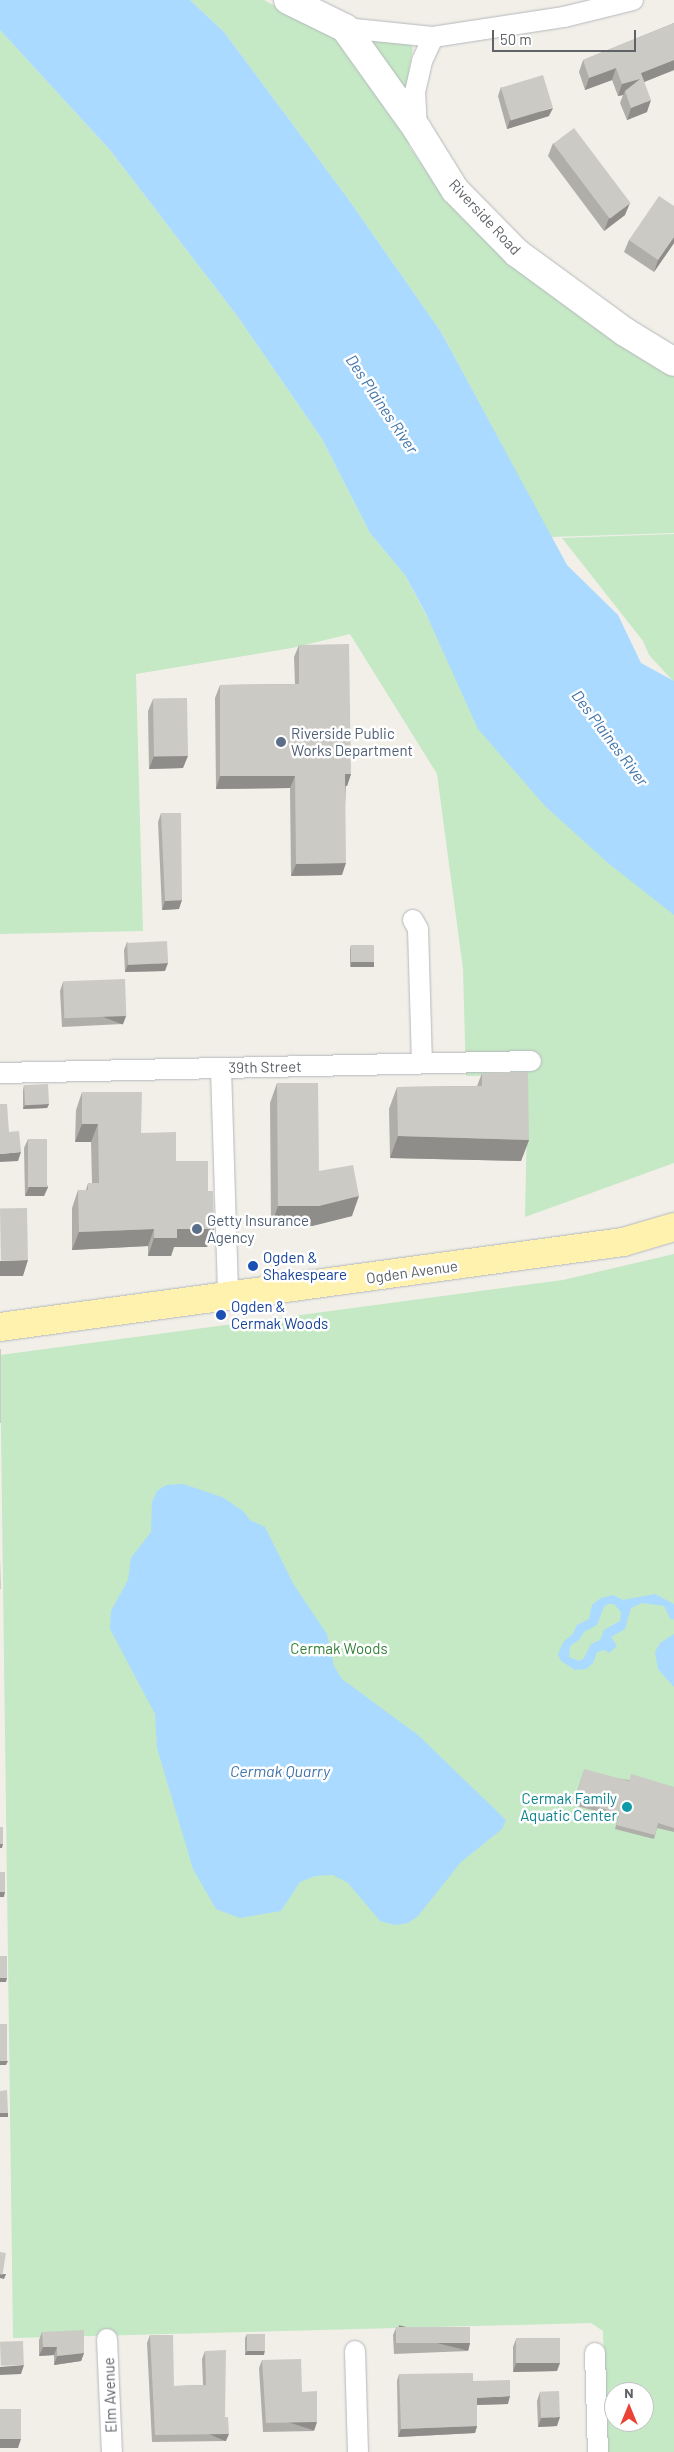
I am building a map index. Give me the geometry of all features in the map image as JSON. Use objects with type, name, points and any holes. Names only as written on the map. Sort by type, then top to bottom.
[{"type":"main road","name":"Ogden Avenue","points":[[0,1327],[623,1242],[674,1227]]},
{"type":"street","name":"Riverside Road","points":[[288,0],[345,28],[417,129],[455,190],[517,253],[625,332],[674,362]]},
{"type":"street","points":[[345,28],[433,36],[564,17],[633,0]]},
{"type":"street","points":[[417,129],[415,92],[422,61],[433,36]]},
{"type":"street","points":[[413,920],[418,929],[422,1063]]},
{"type":"street","name":"39th Street","points":[[0,1073],[531,1060]]},
{"type":"street","points":[[221,1068],[228,1297]]},
{"type":"street","name":"Elm Avenue","points":[[108,2339],[112,2452]]},
{"type":"street","points":[[355,2351],[358,2452]]},
{"type":"street","points":[[595,2353],[598,2452]]},
{"type":"green space","points":[[190,0],[264,0],[322,32],[407,43],[413,47],[407,84],[409,146],[445,198],[487,243],[542,286],[674,375],[674,533],[551,537],[441,332],[349,200],[224,32]]},
{"type":"green space","points":[[0,30],[110,150],[238,317],[322,439],[370,533],[405,575],[445,651],[674,897],[674,1163],[525,1217],[528,1075],[466,1076],[463,969],[437,774],[350,634],[292,648],[136,674],[143,931],[0,934]]},
{"type":"green space","points":[[674,534],[674,682],[649,655],[643,641],[562,538]]},
{"type":"green space","name":"Cermak Woods","points":[[674,1254],[674,2452],[607,2452],[606,2432],[654,2432],[654,2382],[605,2382],[603,2331],[591,2323],[13,2338],[0,1355],[563,1280]]},
{"type":"water","name":"Des Plaines River","points":[[0,0],[190,0],[224,32],[349,200],[441,332],[567,565],[618,615],[641,663],[674,681],[674,915],[608,863],[545,806],[478,729],[426,614],[405,575],[370,533],[322,439],[238,317],[110,150],[0,30]]},
{"type":"water","name":"Cermak Quarry","points":[[183,1484],[222,1497],[243,1511],[250,1520],[265,1527],[294,1585],[327,1634],[334,1666],[342,1679],[418,1735],[506,1820],[502,1829],[461,1862],[418,1916],[408,1923],[395,1925],[380,1921],[348,1883],[333,1875],[315,1876],[300,1882],[281,1911],[240,1918],[216,1909],[193,1869],[157,1748],[155,1714],[110,1629],[111,1611],[128,1580],[131,1558],[151,1532],[152,1502],[157,1491],[166,1485]]},
{"type":"water","points":[[655,1594],[674,1604],[674,1619],[671,1620],[664,1606],[642,1603],[631,1608],[625,1629],[611,1637],[617,1646],[609,1653],[604,1650],[597,1652],[593,1663],[586,1669],[575,1670],[561,1661],[558,1654],[564,1641],[573,1634],[577,1625],[589,1619],[592,1605],[601,1598],[613,1595],[623,1600]],"holes":[[[608,1604],[614,1604],[621,1612],[620,1621],[604,1630],[600,1640],[591,1644],[584,1658],[579,1661],[569,1657],[570,1646],[580,1639],[584,1632],[597,1625],[604,1607]]]},
{"type":"water","points":[[674,1634],[674,1687],[658,1669],[655,1652],[660,1643]]},
{"type":"building","points":[[674,23],[674,60],[641,73],[651,100],[631,108],[625,91],[640,79],[622,84],[616,68],[589,78],[583,60]]},
{"type":"building","points":[[543,75],[553,108],[511,120],[501,88]]},
{"type":"building","points":[[574,128],[631,203],[610,219],[553,144]]},
{"type":"building","points":[[659,196],[674,206],[674,237],[658,260],[629,240]]},
{"type":"building","name":"Riverside Public Works Department","points":[[349,644],[351,774],[345,774],[346,863],[296,864],[295,776],[220,776],[220,685],[299,684],[299,645]]},
{"type":"building","points":[[187,698],[188,756],[154,757],[153,699]]},
{"type":"building","points":[[161,813],[181,813],[182,900],[165,901]]},
{"type":"building","points":[[167,941],[168,963],[128,965],[127,943]]},
{"type":"building","points":[[351,945],[374,945],[374,962],[351,962]]},
{"type":"building","points":[[125,979],[126,1016],[64,1018],[63,981]]},
{"type":"building","points":[[528,1072],[529,1140],[398,1136],[397,1087],[482,1086],[482,1073]]},
{"type":"building","points":[[277,1083],[318,1083],[319,1171],[353,1165],[359,1196],[319,1206],[278,1206]]},
{"type":"building","points":[[48,1084],[49,1104],[25,1105],[24,1085]]},
{"type":"building","points":[[82,1092],[142,1092],[141,1133],[176,1132],[176,1161],[208,1161],[208,1191],[213,1191],[214,1229],[177,1229],[177,1238],[154,1238],[154,1229],[79,1232],[78,1190],[88,1190],[88,1183],[99,1183],[98,1124],[82,1124]]},
{"type":"building","points":[[0,1104],[7,1104],[9,1132],[19,1131],[21,1152],[0,1154]]},
{"type":"building","points":[[28,1139],[47,1139],[47,1187],[28,1187]]},
{"type":"building","points":[[0,1208],[27,1208],[28,1260],[1,1260]]},
{"type":"building","points":[[0,1349],[1,1349],[0,1423]]},
{"type":"building","points":[[0,1557],[1,1589],[0,1589]]},
{"type":"building","name":"Cermak Family Aquatic Center","points":[[584,1769],[629,1781],[631,1774],[674,1787],[674,1828],[658,1823],[655,1835],[616,1825],[620,1813],[575,1801]]},
{"type":"building","points":[[0,1827],[3,1827],[3,1844],[0,1844]]},
{"type":"building","points":[[0,1872],[5,1872],[5,1892],[0,1892]]},
{"type":"building","points":[[0,1956],[7,1956],[7,1978],[0,1978]]},
{"type":"building","points":[[0,2024],[7,2024],[7,2061],[0,2061]]},
{"type":"building","points":[[7,2090],[8,2113],[0,2113],[0,2091]]},
{"type":"building","points":[[0,2252],[6,2253],[2,2275],[0,2274]]},
{"type":"building","points":[[396,2327],[470,2327],[470,2343],[396,2343]]},
{"type":"building","points":[[84,2330],[84,2353],[57,2356],[57,2347],[43,2347],[42,2332]]},
{"type":"building","points":[[247,2334],[265,2334],[265,2351],[247,2351]]},
{"type":"building","points":[[150,2335],[173,2335],[174,2386],[206,2385],[205,2351],[226,2350],[225,2417],[228,2417],[229,2434],[155,2435]]},
{"type":"building","points":[[516,2338],[560,2338],[560,2363],[516,2363]]},
{"type":"building","points":[[23,2341],[24,2365],[1,2366],[0,2342]]},
{"type":"building","points":[[301,2359],[302,2392],[317,2391],[317,2422],[266,2423],[262,2360]]},
{"type":"building","points":[[473,2373],[473,2381],[510,2380],[510,2396],[477,2398],[477,2426],[401,2429],[399,2374]]},
{"type":"building","points":[[559,2391],[560,2417],[541,2418],[540,2392]]},
{"type":"building","points":[[0,2409],[21,2409],[21,2439],[0,2439]]},
{"type":"place","name":"Riverside Public Works Department","points":[[281,742]]},
{"type":"place","name":"Getty Insurance Agency","points":[[197,1229]]},
{"type":"place","name":"Ogden & Shakespeare","points":[[253,1266]]},
{"type":"place","name":"Ogden & Cermak Woods","points":[[221,1315]]},
{"type":"place","name":"Cermak Family Aquatic Center","points":[[627,1807]]}]
